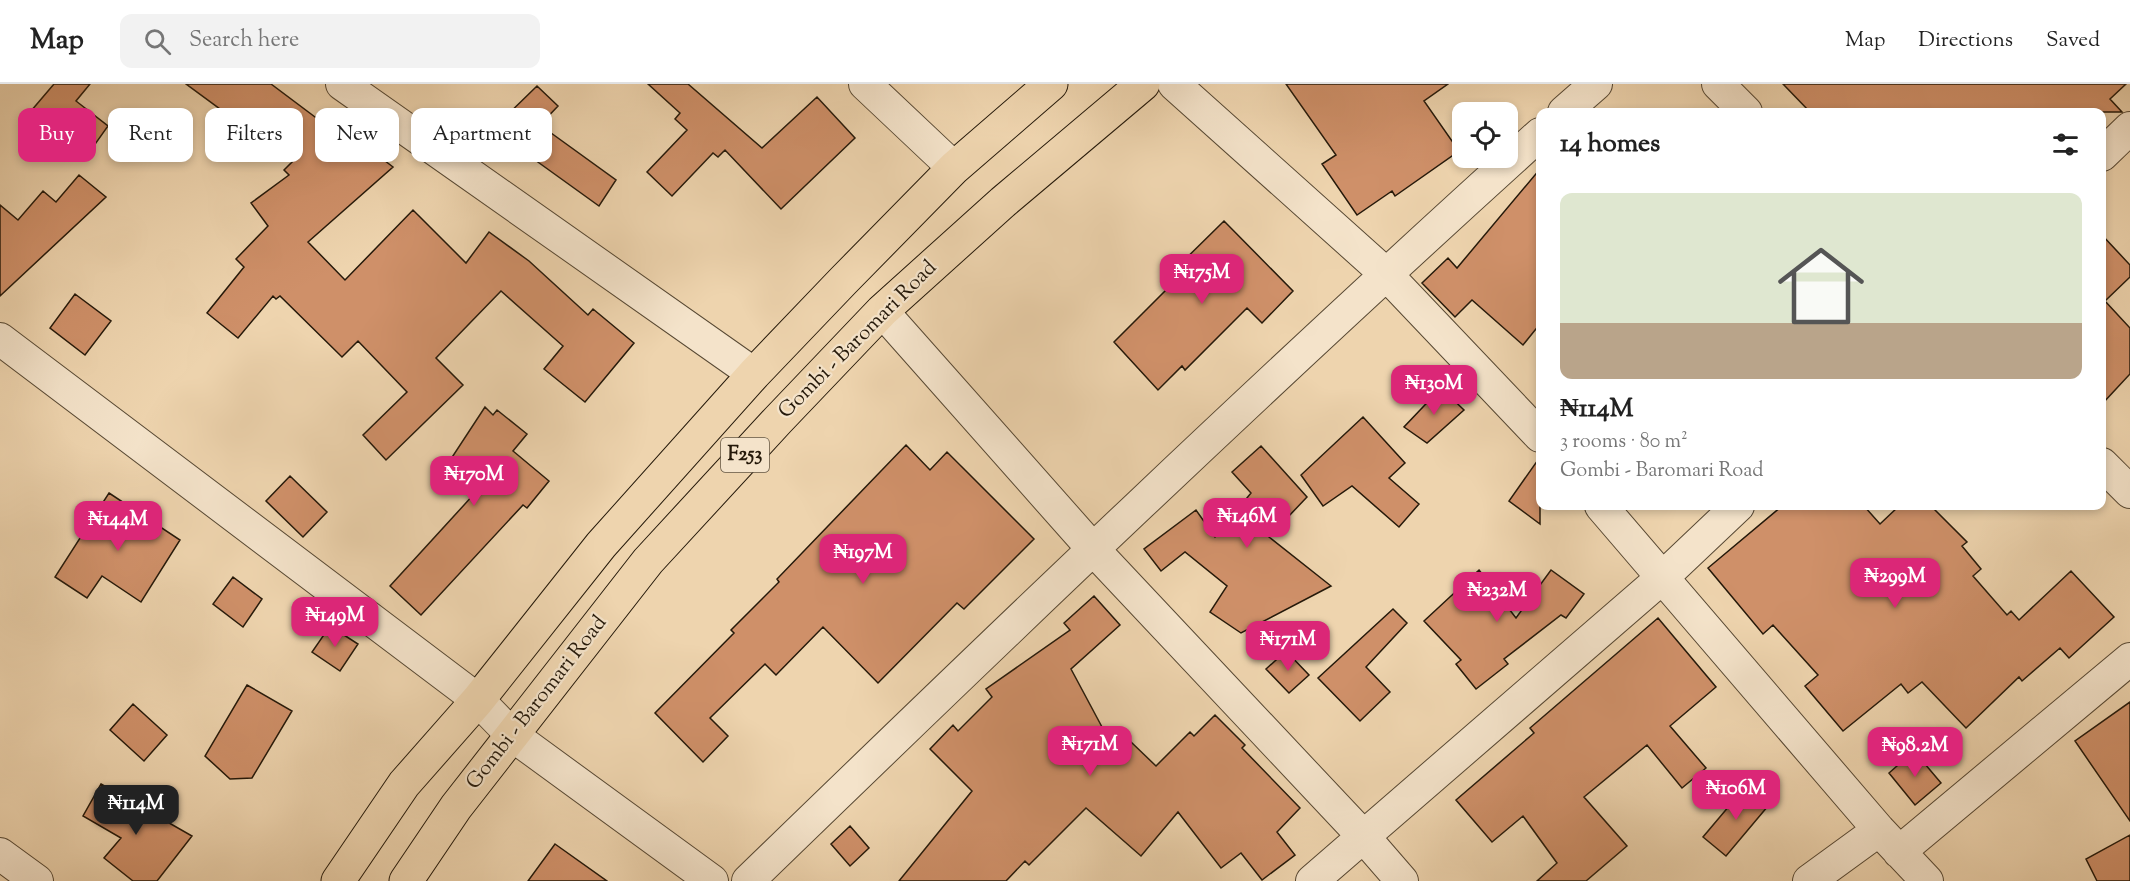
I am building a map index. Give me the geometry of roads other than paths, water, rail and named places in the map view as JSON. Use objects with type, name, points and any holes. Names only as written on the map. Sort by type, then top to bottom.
[{"type":"main road","name":"F253","points":[[339,881],[404,784],[478,700],[601,545],[754,374],[954,168],[1051,84]]},
{"type":"main road","name":"Gombi - Baromari Road","points":[[406,881],[456,807],[648,561],[882,311],[1003,202],[1143,84]]},
{"type":"street","points":[[342,84],[754,374]]},
{"type":"street","points":[[866,84],[954,168]]},
{"type":"street","points":[[1174,84],[1386,273],[1536,432]]},
{"type":"street","points":[[1569,108],[1596,84]]},
{"type":"street","points":[[1718,84],[1742,108]]},
{"type":"street","points":[[2106,151],[2130,128]]},
{"type":"street","points":[[748,881],[1092,548],[1386,273],[1536,138]]},
{"type":"street","points":[[882,311],[1092,548],[1363,836],[1402,881]]},
{"type":"street","points":[[0,339],[478,700],[512,735],[712,881]]},
{"type":"street","points":[[2106,468],[2130,492]]},
{"type":"street","points":[[1604,510],[1889,841],[1927,881]]},
{"type":"street","points":[[1312,881],[1663,577],[1734,510]]},
{"type":"street","points":[[1809,881],[1889,841],[2130,659]]},
{"type":"street","points":[[0,854],[37,881]]}]
